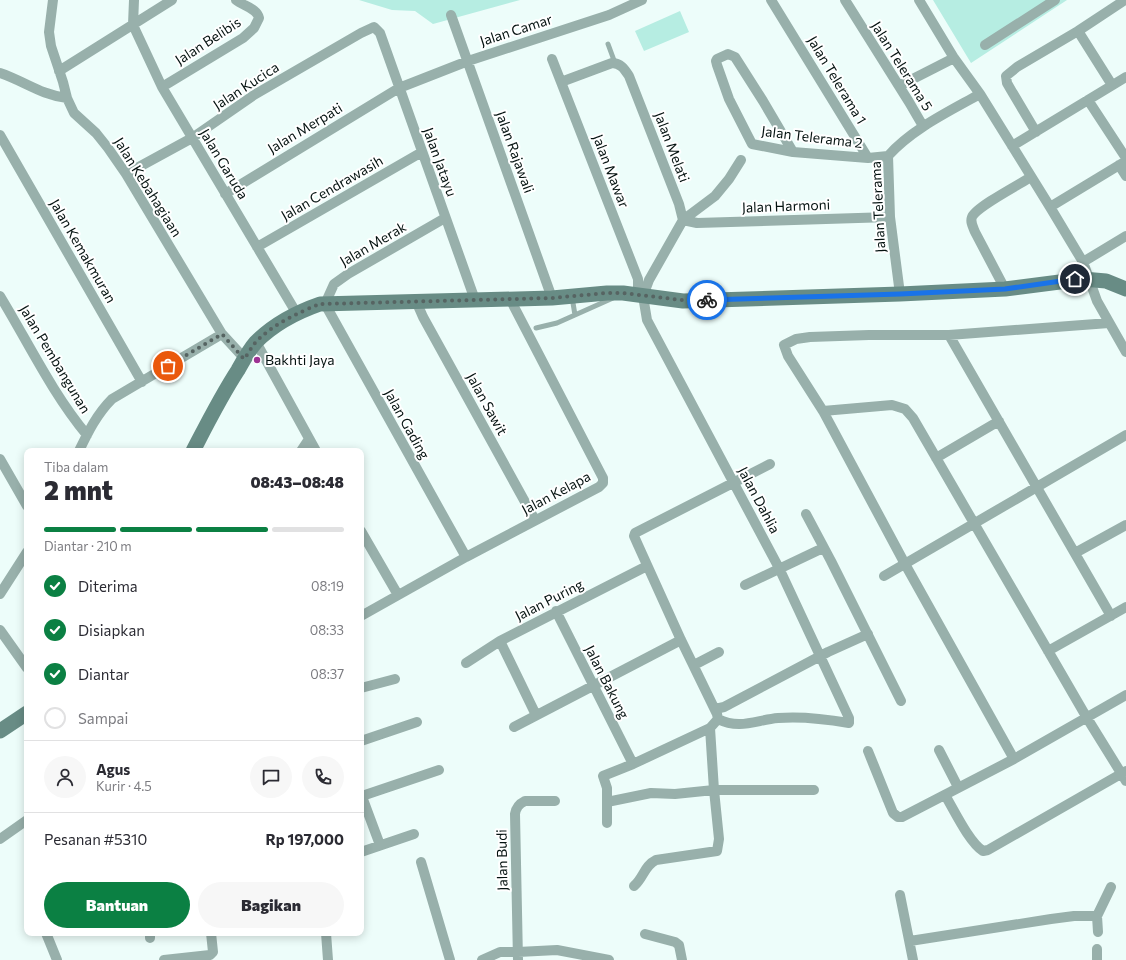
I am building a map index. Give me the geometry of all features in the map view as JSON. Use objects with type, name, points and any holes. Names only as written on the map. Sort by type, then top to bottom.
[{"type":"main road","points":[[195,448],[244,359],[256,342],[267,332],[297,314],[310,308],[325,304],[552,298],[623,293],[682,300],[900,294],[1005,289],[1075,279],[1106,282],[1126,289]]},
{"type":"main road","points":[[0,731],[24,715]]},
{"type":"street","name":"Jalan Kebahagiaan","points":[[53,0],[49,32],[51,46],[63,82],[66,98],[74,113],[102,140],[126,174],[222,334],[244,359]]},
{"type":"street","points":[[133,25],[134,0]]},
{"type":"street","points":[[59,71],[172,0]]},
{"type":"street","name":"Jalan Belibis","points":[[162,87],[243,38],[254,28],[259,15],[236,0]]},
{"type":"street","name":"Jalan Camar","points":[[399,88],[468,61],[609,15],[642,0]]},
{"type":"street","name":"Jalan Telerama 1","points":[[771,0],[868,158]]},
{"type":"street","name":"Jalan Telerama 5","points":[[845,0],[923,126]]},
{"type":"street","points":[[919,0],[954,58],[980,94],[1050,207],[1082,262],[1097,301],[1126,352]]},
{"type":"street","points":[[985,45],[1055,0]]},
{"type":"street","points":[[1036,132],[1007,83],[1006,76],[1017,67],[1125,0]]},
{"type":"street","name":"Jalan Rajawali","points":[[452,15],[552,298]]},
{"type":"street","name":"Jalan Garuda","points":[[133,25],[162,87],[297,314]]},
{"type":"street","name":"Jalan Kucica","points":[[126,174],[192,138],[254,95],[365,30],[374,27],[380,33]]},
{"type":"street","points":[[1078,30],[1112,85]]},
{"type":"street","name":"Jalan Jatayu","points":[[380,33],[474,300]]},
{"type":"street","name":"Jalan Telerama 2","points":[[793,152],[735,57],[728,54],[717,59],[716,62],[729,99],[752,144],[793,152],[868,158]]},
{"type":"street","points":[[899,86],[954,58]]},
{"type":"street","name":"Jalan Mawar","points":[[552,59],[638,279],[641,296]]},
{"type":"street","points":[[561,82],[607,64],[615,63]]},
{"type":"street","name":"Jalan Melati","points":[[615,63],[624,68],[629,76],[679,204],[683,220]]},
{"type":"street","points":[[0,73],[44,93],[56,97],[66,98]]},
{"type":"street","points":[[1012,146],[1126,77]]},
{"type":"street","name":"Jalan Merpati","points":[[225,194],[399,88]]},
{"type":"street","name":"Jalan Telerama","points":[[900,294],[890,216],[888,156],[898,145],[923,126],[980,94]]},
{"type":"street","points":[[1088,100],[1124,161],[1126,176]]},
{"type":"street","name":"Jalan Kemakmuran","points":[[0,135],[142,382]]},
{"type":"street","name":"Jalan Cendrawasih","points":[[257,247],[422,152]]},
{"type":"street","points":[[868,158],[888,156]]},
{"type":"street","points":[[641,296],[651,275],[683,220],[715,196],[729,179],[741,160]]},
{"type":"street","points":[[1050,207],[1124,161]]},
{"type":"street","points":[[1005,289],[975,232],[971,219],[973,215],[990,202],[1031,177]]},
{"type":"street","name":"Jalan Harmoni","points":[[683,220],[698,222],[890,216]]},
{"type":"street","name":"Jalan Merak","points":[[325,304],[334,284],[348,274],[445,218]]},
{"type":"street","points":[[1082,262],[1126,236]]},
{"type":"street","name":"Jalan Pembangunan","points":[[0,296],[60,399],[87,435]]},
{"type":"street","name":"Jalan Dahlia","points":[[641,296],[647,320],[779,568],[821,656],[849,718],[849,723],[825,719],[778,718],[731,725],[718,719]]},
{"type":"street","name":"Jalan Kelapa","points":[[364,614],[466,557],[599,488],[603,483],[603,478],[510,299]]},
{"type":"street","name":"Jalan Sawit","points":[[416,301],[423,318],[535,520]]},
{"type":"street","name":"Jalan Gading","points":[[325,304],[466,557]]},
{"type":"street","points":[[1014,759],[905,564],[823,410],[788,356],[784,344],[796,339],[810,336],[949,335],[1109,324]]},
{"type":"street","points":[[80,448],[100,413],[109,402],[120,393],[142,382],[222,334]]},
{"type":"street","points":[[949,335],[1110,616]]},
{"type":"street","points":[[256,342],[314,448]]},
{"type":"street","points":[[823,410],[892,405],[905,409],[913,418],[1087,718],[1125,775],[988,850],[983,851],[973,841],[945,795]]},
{"type":"street","points":[[936,458],[999,421]]},
{"type":"street","points":[[884,576],[1126,435]]},
{"type":"street","points":[[303,448],[309,439]]},
{"type":"street","points":[[0,459],[24,501]]},
{"type":"street","points":[[607,823],[607,788],[603,776],[633,764],[710,728],[718,719],[715,709],[634,536],[637,531],[770,464]]},
{"type":"street","points":[[806,514],[901,701]]},
{"type":"street","points":[[1074,553],[1126,525]]},
{"type":"street","points":[[364,535],[398,595]]},
{"type":"street","points":[[745,584],[823,548]]},
{"type":"street","points":[[0,594],[24,557]]},
{"type":"street","name":"Jalan Puring","points":[[466,663],[500,641],[556,611],[647,566]]},
{"type":"street","points":[[1048,650],[1126,607]]},
{"type":"street","name":"Jalan Bakung","points":[[556,611],[633,764]]},
{"type":"street","points":[[0,630],[24,664]]},
{"type":"street","points":[[715,709],[724,707],[821,656],[868,634]]},
{"type":"street","points":[[514,726],[593,687],[682,640]]},
{"type":"street","points":[[500,641],[536,716]]},
{"type":"street","points":[[694,665],[718,652]]},
{"type":"street","points":[[364,687],[396,679]]},
{"type":"street","points":[[868,751],[893,813],[896,816],[902,817],[1014,759],[1126,695]]},
{"type":"street","points":[[364,741],[417,722]]},
{"type":"street","points":[[634,886],[642,877],[649,864],[656,860],[713,853],[717,851],[719,838],[710,728]]},
{"type":"street","points":[[940,750],[958,787]]},
{"type":"street","points":[[364,794],[438,770]]},
{"type":"street","points":[[607,802],[651,793],[675,794],[714,790],[814,790]]},
{"type":"street","name":"Jalan Budi","points":[[518,956],[516,808],[521,803],[526,801],[555,801]]},
{"type":"street","points":[[364,803],[380,845]]},
{"type":"street","points":[[0,839],[24,822]]},
{"type":"street","points":[[364,851],[414,834]]},
{"type":"street","points":[[421,862],[450,960]]},
{"type":"street","points":[[1098,932],[1096,916],[1111,886]]},
{"type":"street","points":[[900,895],[913,960]]},
{"type":"street","points":[[910,941],[1051,919],[1074,916],[1096,916]]},
{"type":"street","points":[[645,934],[675,942],[679,945],[682,960]]},
{"type":"street","points":[[47,936],[57,960]]},
{"type":"street","points":[[164,960],[210,955],[213,952],[211,936]]},
{"type":"street","points":[[326,936],[328,960]]},
{"type":"street","points":[[1097,949],[1097,960]]},
{"type":"street","points":[[482,960],[500,952],[518,956],[557,950],[608,960]]},
{"type":"lane","points":[[608,44],[615,63]]},
{"type":"lane","points":[[536,328],[557,323],[575,316],[623,293]]},
{"type":"lane","points":[[572,296],[575,316]]},
{"type":"green space","points":[[359,0],[520,0],[433,24],[415,11],[392,10]]},
{"type":"green space","points":[[933,0],[1067,0],[971,63]]},
{"type":"green space","points":[[680,11],[689,32],[644,51],[635,31]]},
{"type":"way so far","points":[[168,366],[222,334],[244,359],[256,342],[267,332],[297,314],[320,304],[552,298],[607,293],[623,293],[667,299],[707,300]]},
{"type":"place","name":"Bakhti Jaya","points":[[257,360]]},
{"type":"route","points":[[707,300],[1005,289],[1075,279]]}]
